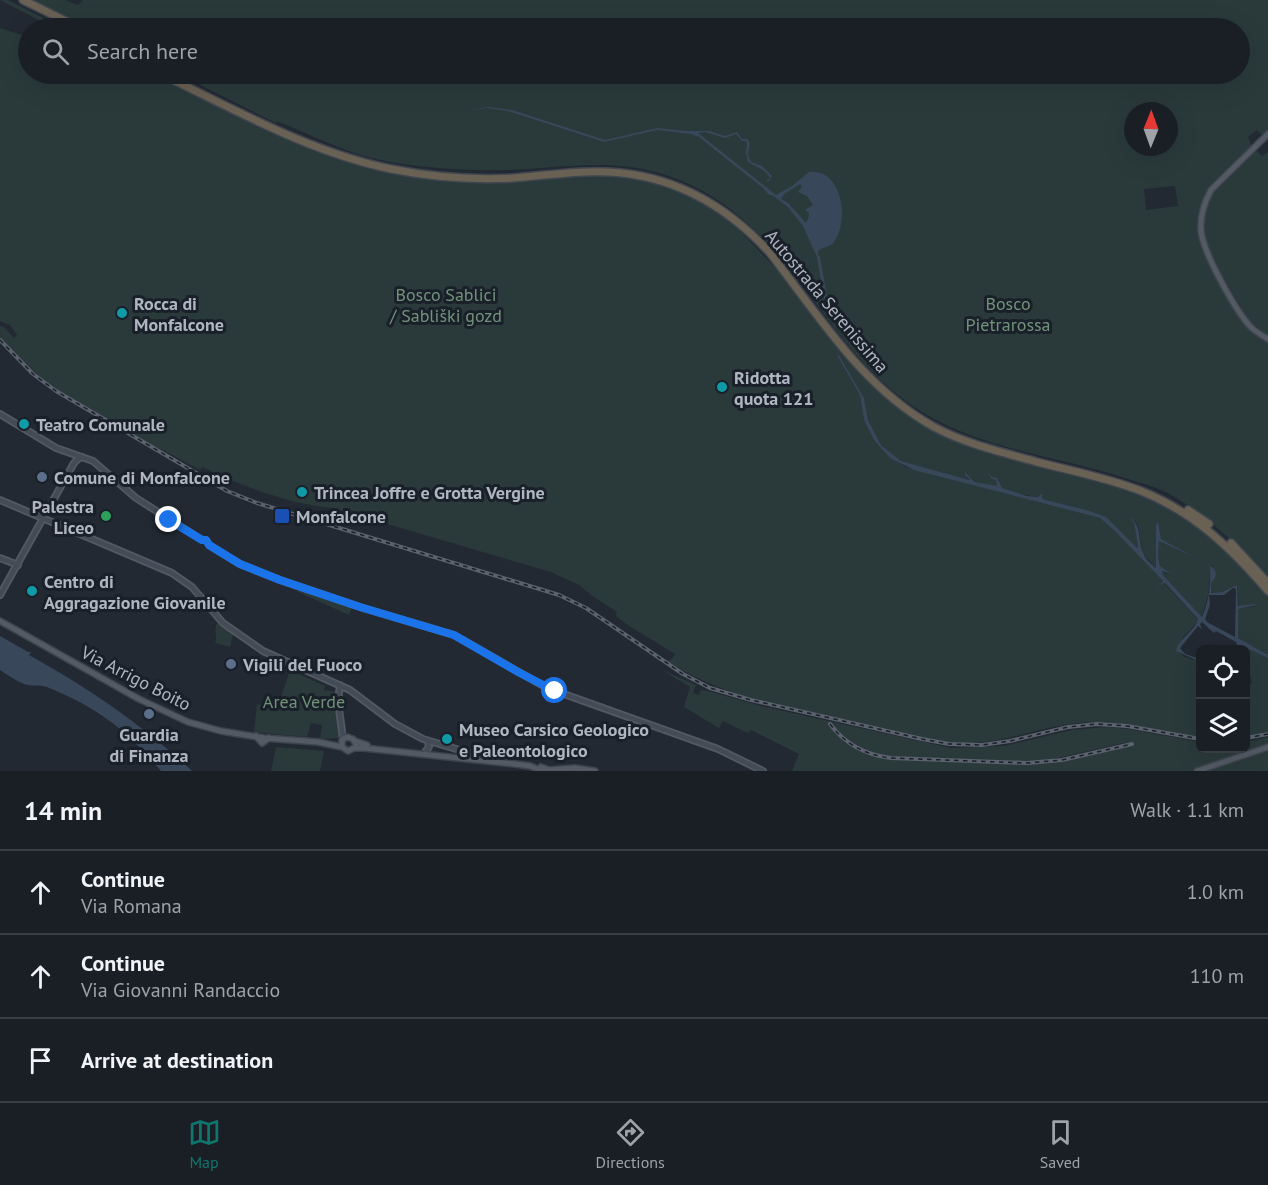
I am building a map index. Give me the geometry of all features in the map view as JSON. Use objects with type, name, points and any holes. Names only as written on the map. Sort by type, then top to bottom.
[{"type":"highway","points":[[14,0],[50,18]]},
{"type":"highway","points":[[23,0],[60,18]]},
{"type":"highway","name":"Autostrada Serenissima","points":[[182,84],[294,138],[331,153],[372,165],[415,173],[475,178],[615,172],[651,178],[689,191],[726,213],[755,237],[858,366],[908,411],[942,431],[972,444],[1126,486],[1159,499],[1220,539],[1268,591]]},
{"type":"highway","name":"Autostrada Serenissima","points":[[192,84],[304,138],[352,156],[394,166],[432,172],[484,175],[575,168],[616,168],[652,174],[690,188],[720,204],[758,234],[861,363],[884,387],[916,411],[974,440],[1120,480],[1161,495],[1186,508],[1217,531],[1268,583]]},
{"type":"main road","points":[[1268,134],[1211,190],[1202,210],[1201,230],[1205,250],[1240,312],[1250,326],[1268,339]]},
{"type":"main road","name":"Via Arrigo Boito","points":[[0,624],[173,717],[201,726],[262,738],[343,742],[351,737],[366,745],[444,753]]},
{"type":"main road","points":[[354,748],[355,741]]},
{"type":"main road","name":"Via Arrigo Boito","points":[[343,742],[348,751],[354,748],[444,753],[486,759]]},
{"type":"main road","points":[[1197,771],[1267,747]]},
{"type":"main road","points":[[486,759],[528,763],[544,769],[596,771]]},
{"type":"main road","points":[[486,759],[531,766],[542,771]]},
{"type":"main road","points":[[570,771],[583,770]]},
{"type":"street","points":[[2,415],[70,456],[74,464]]},
{"type":"street","points":[[56,448],[99,465],[134,495],[169,520],[202,540],[206,540],[209,545],[247,567],[360,607],[454,635],[547,688],[718,749],[763,771]]},
{"type":"street","points":[[0,595],[74,464],[82,457]]},
{"type":"street","points":[[0,500],[172,573],[188,583],[223,623],[258,648],[359,696],[406,731],[428,741],[444,753],[486,759]]},
{"type":"street","points":[[0,558],[18,565]]},
{"type":"street","points":[[0,600],[5,588]]},
{"type":"street","points":[[339,685],[338,701],[343,742]]},
{"type":"street","points":[[425,752],[429,747],[428,741]]},
{"type":"green space","points":[[0,0],[8,0],[43,18],[35,18]]},
{"type":"green space","name":"Bosco Pietrarossa","points":[[30,0],[65,0],[78,5],[83,0],[1268,0],[1268,131],[1263,136],[1257,130],[1248,137],[1252,147],[1207,192],[1198,220],[1202,246],[1240,316],[1247,327],[1268,342],[1268,578],[1212,523],[1167,493],[1098,470],[989,442],[962,432],[913,406],[879,378],[849,346],[770,245],[739,216],[703,191],[659,173],[614,165],[477,170],[394,163],[345,150],[277,121],[276,123],[198,84],[1250,84],[1250,18],[67,18]],"holes":[[[1175,186],[1178,206],[1146,210],[1144,189]]]},
{"type":"green space","name":"Bosco Sablici / Sabliški gozd","points":[[0,28],[18,34],[18,84],[177,84],[288,138],[366,167],[436,180],[469,182],[584,175],[634,178],[668,187],[700,201],[730,220],[779,272],[869,382],[910,415],[930,427],[1148,497],[1198,527],[1242,565],[1268,594],[1268,655],[1241,641],[1238,637],[1238,609],[1257,604],[1239,606],[1237,585],[1222,592],[1210,593],[1210,583],[1216,573],[1211,565],[1208,595],[1202,617],[1163,575],[1161,571],[1170,575],[1160,566],[1159,541],[1198,559],[1161,539],[1158,521],[1156,525],[1156,568],[1143,554],[1138,525],[1134,520],[1138,546],[1136,548],[1096,513],[1046,500],[1042,498],[1042,493],[1038,497],[1024,495],[1000,488],[997,481],[995,487],[977,483],[966,473],[969,481],[901,461],[881,445],[868,420],[864,398],[837,352],[860,395],[864,420],[874,440],[905,467],[1100,518],[1115,530],[1163,581],[1161,584],[1165,584],[1199,621],[1183,637],[1178,651],[1185,657],[1196,661],[1196,737],[1130,725],[1088,722],[1073,723],[987,742],[948,743],[767,703],[741,695],[691,675],[667,661],[675,654],[626,624],[616,616],[617,612],[579,585],[551,572],[333,508],[299,503],[249,487],[202,467],[200,470],[155,447],[47,384],[0,338],[0,326],[4,327],[14,338],[17,335],[10,325],[0,321]]},
{"type":"green space","points":[[1255,149],[1262,156],[1268,152],[1268,336],[1248,319],[1206,248],[1203,231],[1204,216],[1214,192]]},
{"type":"green space","points":[[296,591],[305,591],[352,608],[349,615]]},
{"type":"green space","points":[[217,623],[233,634],[230,647],[215,643]]},
{"type":"green space","points":[[1250,649],[1268,658],[1268,732],[1250,736],[1250,684],[1252,683]]},
{"type":"green space","name":"Area Verde","points":[[290,670],[325,686],[324,690],[336,692],[339,738],[320,739],[322,725],[311,723],[307,737],[254,732],[257,704],[271,708],[279,704]]},
{"type":"green space","points":[[662,670],[696,685],[693,693],[699,695],[701,690],[708,691],[761,706],[951,748],[1004,746],[1072,730],[1106,727],[1196,741],[1196,753],[1245,753],[1192,771],[792,771],[799,754],[751,730],[748,733],[723,721],[719,728],[684,707],[690,687]],"holes":[[[831,723],[850,740],[871,751],[889,756],[1019,762],[1044,761],[1132,742],[1133,745],[1077,758],[1033,764],[892,759],[865,754],[845,743],[828,725]]]},
{"type":"green space","points":[[1268,737],[1268,745],[1250,751],[1250,741]]},
{"type":"green space","points":[[276,747],[324,751],[320,771],[271,771]]},
{"type":"green space","points":[[1268,750],[1268,771],[1203,771]]},
{"type":"water","points":[[488,107],[512,110],[605,140],[657,128],[710,131],[725,136],[737,132],[750,144],[748,155],[751,162],[762,166],[772,176],[768,182],[766,181],[770,178],[765,172],[748,162],[746,141],[742,141],[736,134],[725,138],[705,132],[698,133],[776,195],[809,172],[820,173],[829,178],[840,197],[841,221],[839,233],[834,242],[818,251],[818,255],[827,297],[852,337],[824,298],[817,257],[803,226],[788,207],[769,195],[699,137],[657,130],[604,142],[508,111],[487,108],[467,111]],"holes":[[[800,184],[802,187],[798,192],[807,196],[813,205],[805,210],[809,213],[806,223],[788,203],[781,199],[784,194]]]},
{"type":"water","points":[[837,352],[864,398],[868,420],[881,445],[901,461],[969,480],[965,472],[975,482],[997,486],[996,480],[992,479],[987,472],[997,478],[1002,488],[1027,496],[1038,497],[1042,493],[1042,498],[1046,500],[1106,517],[1137,548],[1134,522],[1129,518],[1133,520],[1138,528],[1144,555],[1156,568],[1156,525],[1158,521],[1161,539],[1198,559],[1159,541],[1160,566],[1171,574],[1162,571],[1163,575],[1202,617],[1208,599],[1210,566],[1216,572],[1211,583],[1211,593],[1222,592],[1237,585],[1238,606],[1257,605],[1238,609],[1238,638],[1268,655],[1268,658],[1250,650],[1250,645],[1237,645],[1216,631],[1214,633],[1202,622],[1200,624],[1202,629],[1198,626],[1180,648],[1185,654],[1196,658],[1196,660],[1176,651],[1198,619],[1165,583],[1161,585],[1163,581],[1100,518],[914,470],[890,458],[874,440],[864,420],[860,395]],"holes":[[[1235,588],[1235,637],[1205,619],[1210,605],[1209,595],[1224,595]]]},
{"type":"water","points":[[0,636],[31,652],[29,655],[114,708],[192,771],[161,771],[136,743],[96,712],[47,687],[21,683],[0,670]]},
{"type":"railway","points":[[0,340],[33,374],[56,391],[227,491],[257,503],[559,595],[586,608],[683,674],[710,688],[751,700],[949,744],[982,745],[1010,741],[1068,727],[1097,724],[1127,726],[1196,738]]},
{"type":"railway","points":[[830,724],[856,747],[891,758],[1027,763],[1062,760],[1132,744]]},
{"type":"railway","points":[[1250,737],[1268,734]]},
{"type":"place","name":"Rocca di Monfalcone","points":[[122,313]]},
{"type":"place","name":"Ridotta quota 121","points":[[722,387]]},
{"type":"place","name":"Teatro Comunale","points":[[24,424]]},
{"type":"place","name":"Comune di Monfalcone","points":[[42,477]]},
{"type":"place","name":"Trincea Joffre e Grotta Vergine","points":[[302,492]]},
{"type":"place","name":"Palestra Liceo","points":[[106,516]]},
{"type":"place","name":"Monfalcone","points":[[282,516]]},
{"type":"place","name":"Centro di Aggragazione Giovanile","points":[[32,591]]},
{"type":"place","name":"Vigili del Fuoco","points":[[231,664]]},
{"type":"place","name":"Guardia di Finanza","points":[[149,714]]},
{"type":"place","name":"Museo Carsico Geologico e Paleontologico","points":[[447,739]]},
{"type":"route","points":[[169,520],[202,540],[206,540],[209,545],[240,564],[360,607],[454,635],[555,691]]}]
